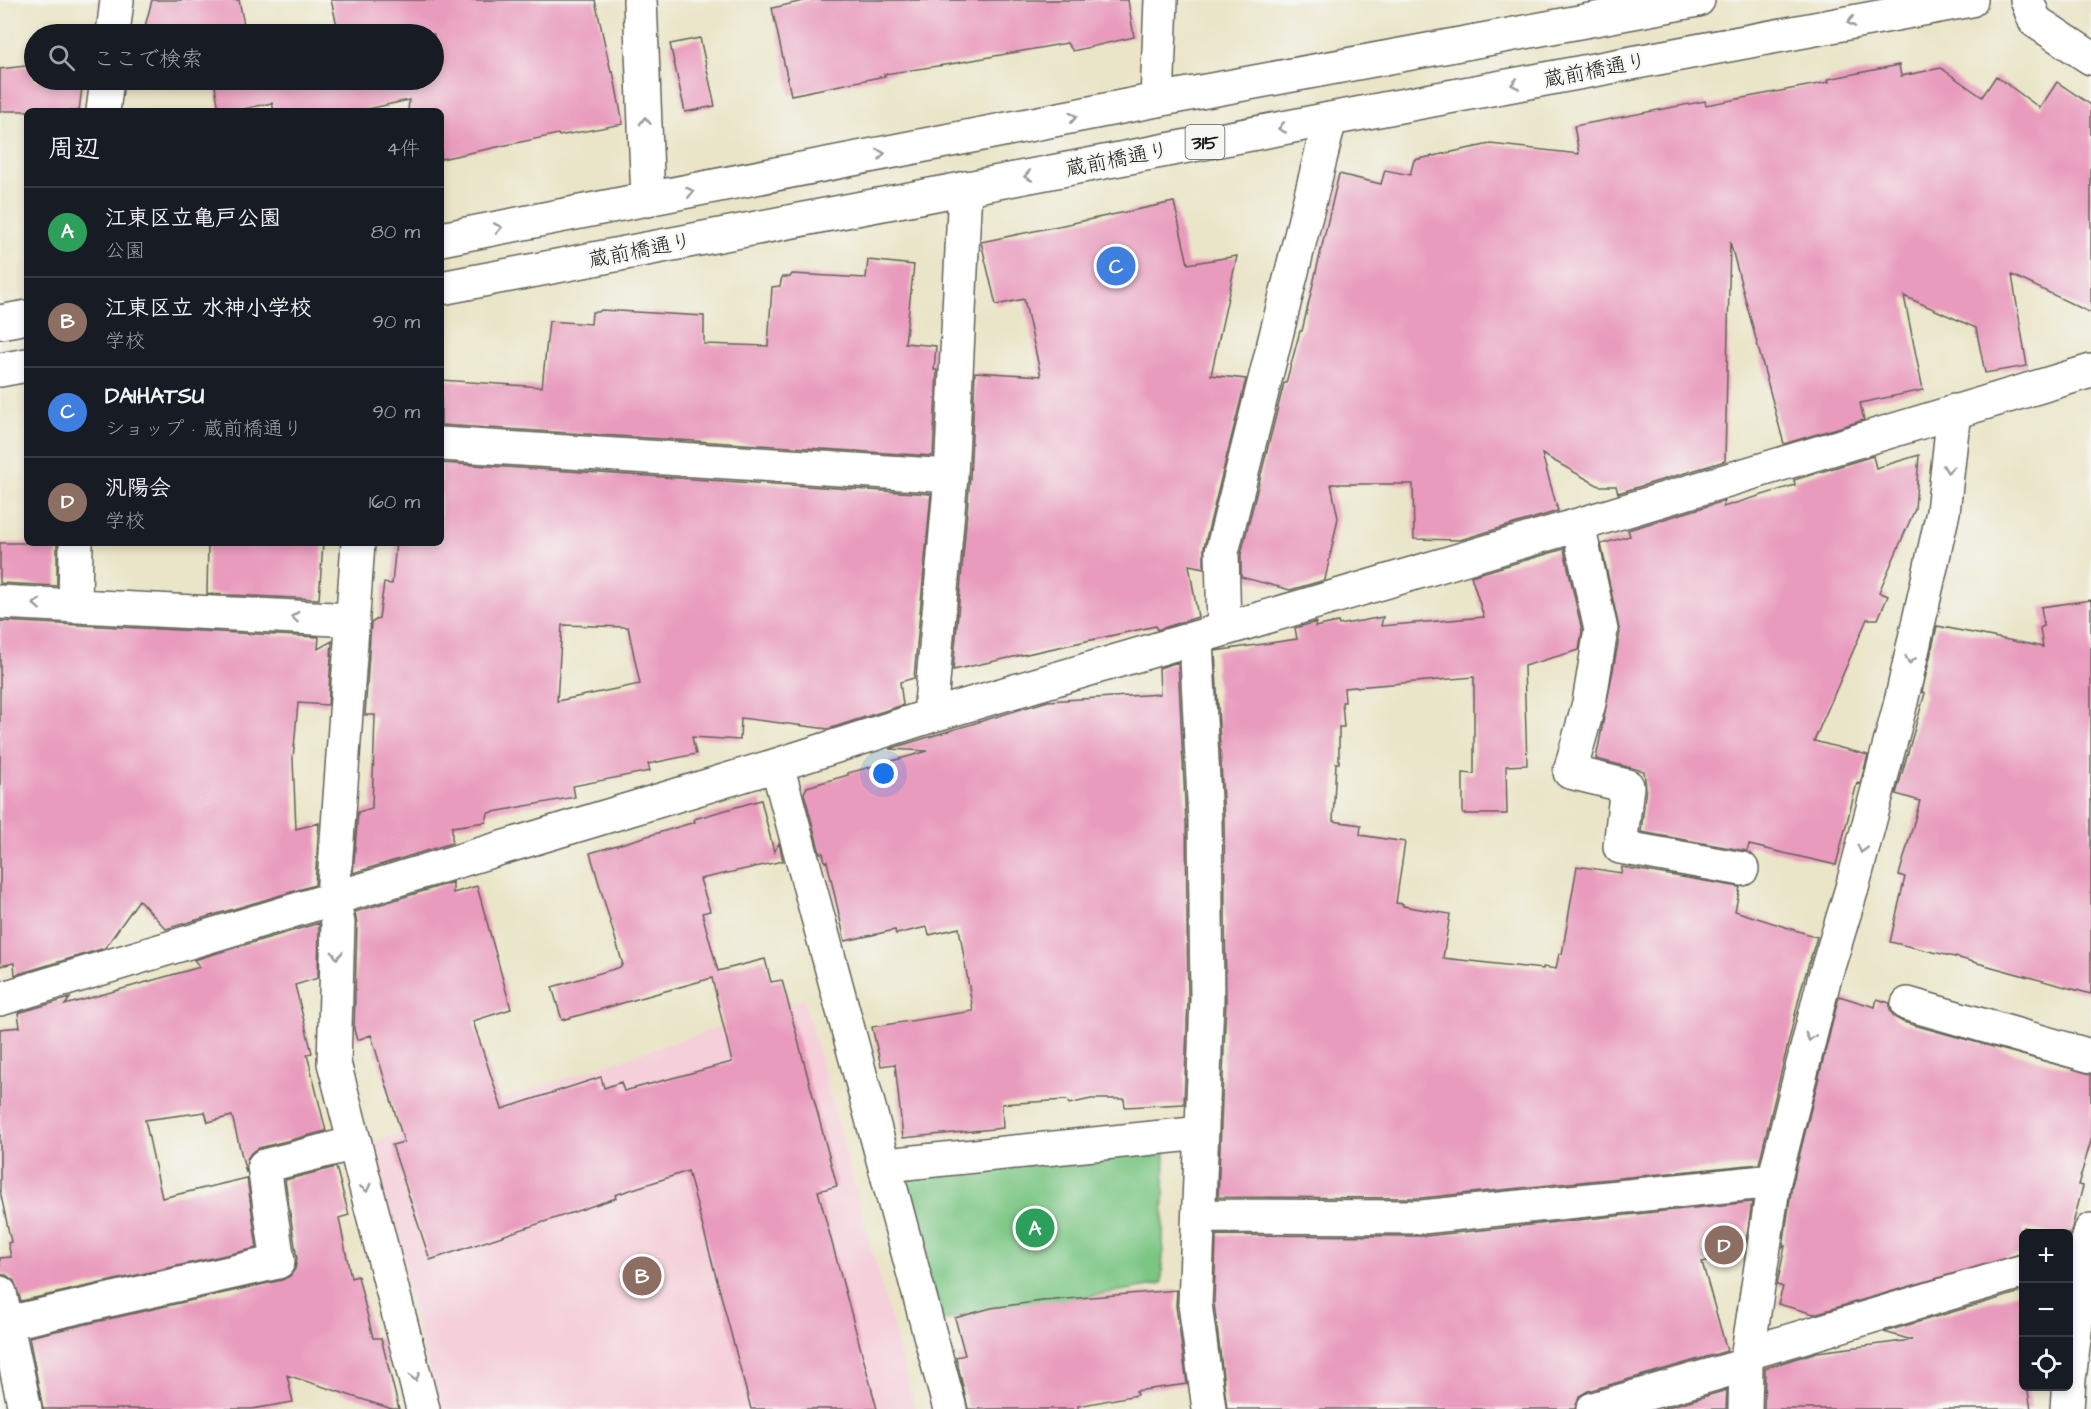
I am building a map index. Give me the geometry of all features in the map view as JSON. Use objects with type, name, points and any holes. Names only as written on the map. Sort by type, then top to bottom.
[{"type":"street","points":[[114,24],[117,0]]},
{"type":"street","points":[[640,0],[648,200]]},
{"type":"street","points":[[1156,100],[1161,0]]},
{"type":"street","name":"315","points":[[444,238],[1156,100],[1698,0]]},
{"type":"street","name":"蔵前橋通り","points":[[444,287],[1925,4],[1971,0]]},
{"type":"street","points":[[2027,0],[2036,21],[2091,58]]},
{"type":"street","points":[[2055,35],[2091,28]]},
{"type":"street","points":[[103,108],[106,90]]},
{"type":"street","points":[[1209,1409],[1195,1304],[1207,1000],[1205,821],[1210,634],[1222,552],[1330,119]]},
{"type":"street","points":[[930,716],[951,476],[965,188]]},
{"type":"street","points":[[0,322],[24,318]]},
{"type":"street","points":[[0,370],[24,366]]},
{"type":"street","points":[[0,999],[777,765],[930,716],[2091,371]]},
{"type":"street","points":[[1745,1409],[1747,1359],[1774,1181],[1824,980],[1852,888],[1901,702],[1943,512],[1954,411]]},
{"type":"street","points":[[444,444],[951,476]]},
{"type":"street","points":[[1578,525],[1601,630],[1589,703],[1570,772],[1628,786],[1620,847],[1742,869]]},
{"type":"street","points":[[75,606],[76,546]]},
{"type":"street","points":[[358,546],[333,897],[338,923],[334,1063],[423,1409]]},
{"type":"street","points":[[0,602],[353,620]]},
{"type":"street","points":[[777,765],[950,1409]]},
{"type":"street","points":[[1908,1004],[2091,1056]]},
{"type":"street","points":[[886,1166],[1202,1133]]},
{"type":"street","points":[[25,1409],[3,1308],[278,1262],[264,1166],[355,1143]]},
{"type":"street","points":[[1199,1216],[1422,1217],[1774,1181]]},
{"type":"street","points":[[2067,1409],[2082,1246]]},
{"type":"street","points":[[1593,1409],[2019,1272]]},
{"type":"shaded area","points":[[804,999],[915,1409],[438,1409],[371,1143]]},
{"type":"green space","points":[[1165,1149],[1162,1284],[939,1321],[888,1173]]},
{"type":"building","points":[[152,0],[239,0],[244,24],[146,24]]},
{"type":"building","points":[[331,0],[595,0],[611,72],[613,71],[623,124],[559,136],[558,134],[444,158],[444,108],[408,108],[409,100],[373,108],[273,108],[272,103],[248,108],[219,108],[216,90],[444,90],[444,24],[337,24]]},
{"type":"building","points":[[808,0],[1128,0],[1134,37],[1073,51],[1067,43],[884,74],[885,76],[791,95],[772,8]]},
{"type":"building","points":[[700,38],[715,106],[685,112],[670,44]]},
{"type":"building","points":[[1899,65],[1901,76],[1941,68],[1982,97],[1996,76],[2040,108],[2057,82],[2091,105],[2091,313],[2012,275],[2027,366],[1985,373],[1976,328],[1904,296],[1923,390],[1860,403],[1864,420],[1784,444],[1730,242],[1725,461],[1618,493],[1616,486],[1599,486],[1542,454],[1558,511],[1460,540],[1414,539],[1413,484],[1331,484],[1338,518],[1325,580],[1290,590],[1241,577],[1241,554],[1284,383],[1286,383],[1300,331],[1302,331],[1339,174],[1381,184],[1385,170],[1410,175],[1414,160],[1490,144],[1579,154],[1574,126],[1705,101],[1706,105],[1829,82],[1828,79]]},
{"type":"building","points":[[24,66],[24,90],[82,90],[79,108],[24,108],[24,111],[0,111],[0,69]]},
{"type":"building","points":[[1174,202],[1188,264],[1237,256],[1211,375],[1246,379],[1204,547],[1204,568],[1189,565],[1198,617],[1157,630],[1156,626],[953,670],[970,477],[975,372],[1041,376],[1024,299],[996,305],[981,242]]},
{"type":"building","points":[[868,260],[914,265],[905,343],[936,346],[933,456],[444,425],[444,380],[542,387],[549,321],[591,324],[592,312],[601,310],[704,316],[704,344],[768,346],[772,287],[780,286],[782,277],[790,277],[792,274],[866,278]]},
{"type":"building","points":[[1919,455],[1915,509],[1879,592],[1888,596],[1878,619],[1867,619],[1814,741],[1868,755],[1860,784],[1857,783],[1836,865],[1749,845],[1747,851],[1641,832],[1646,788],[1644,771],[1596,759],[1620,633],[1601,544],[1630,536],[1628,530],[1724,501],[1723,507],[1795,485],[1794,480],[1873,456],[1876,468]]},
{"type":"building","points":[[444,463],[931,494],[914,678],[900,682],[903,705],[828,729],[741,718],[740,740],[692,737],[696,754],[648,764],[650,771],[573,786],[575,797],[488,813],[486,822],[452,827],[452,843],[353,873],[358,812],[372,808],[375,715],[365,715],[371,623],[379,618],[384,583],[392,584],[396,546],[444,546]],"holes":[[[562,625],[628,627],[640,684],[557,701]]]},
{"type":"building","points":[[0,543],[57,546],[57,586],[0,583]]},
{"type":"building","points":[[208,546],[323,546],[319,599],[207,594]]},
{"type":"building","points":[[1564,549],[1582,631],[1579,650],[1524,666],[1527,765],[1506,766],[1507,814],[1463,814],[1463,773],[1474,774],[1474,677],[1344,688],[1345,702],[1342,702],[1344,727],[1339,727],[1339,763],[1336,763],[1333,821],[1361,825],[1360,835],[1405,842],[1396,903],[1450,914],[1443,958],[1556,969],[1559,954],[1562,954],[1577,866],[1621,873],[1622,867],[1740,887],[1735,911],[1817,937],[1802,986],[1759,1164],[1421,1198],[1218,1197],[1226,1000],[1224,820],[1215,651],[1297,639],[1295,628],[1316,622],[1315,627],[1383,617],[1381,626],[1484,617],[1471,576]]},
{"type":"building","points":[[2091,600],[2091,994],[1890,942],[1905,877],[1899,875],[1920,801],[1896,794],[1925,693],[1922,692],[1937,626],[2043,647],[2040,628],[2044,626],[2041,607]]},
{"type":"building","points":[[0,621],[319,637],[318,649],[332,641],[328,705],[298,703],[293,759],[296,829],[319,823],[315,885],[166,929],[139,900],[105,948],[15,975],[14,963],[0,966]]},
{"type":"building","points":[[1178,662],[1186,822],[1188,1000],[1184,1104],[1125,1107],[1124,1099],[1091,1099],[1069,1104],[1067,1100],[1002,1104],[1003,1128],[903,1138],[895,1064],[881,1066],[872,1027],[973,1011],[959,928],[929,935],[927,927],[896,934],[895,930],[845,941],[827,861],[825,862],[823,853],[820,853],[804,793],[807,787],[928,751],[889,749],[1048,701],[1160,694],[1159,668]]},
{"type":"building","points":[[761,800],[774,852],[779,843],[783,861],[700,879],[710,911],[702,913],[718,971],[765,959],[771,982],[782,980],[837,1186],[818,1191],[877,1409],[751,1409],[688,1171],[615,1195],[616,1198],[430,1260],[392,1145],[404,1142],[371,1035],[357,1040],[354,1030],[357,924],[355,912],[453,882],[453,893],[477,886],[511,1009],[473,1021],[502,1109],[601,1077],[604,1088],[621,1082],[624,1091],[732,1062],[712,978],[562,1020],[552,987],[623,965],[590,853]]},
{"type":"building","points":[[319,923],[318,978],[295,985],[312,1053],[307,1054],[326,1131],[259,1148],[247,1159],[246,1173],[232,1116],[208,1122],[205,1112],[145,1120],[162,1198],[247,1178],[257,1248],[21,1301],[14,1281],[6,1275],[0,1275],[0,1258],[11,1257],[8,1243],[11,1242],[0,1191],[0,1029],[20,1027],[18,1013],[70,998],[65,1005],[200,967],[194,960]]},
{"type":"building","points":[[1839,996],[1875,1007],[1877,999],[1890,1003],[1894,1017],[1903,1022],[2091,1074],[2091,1141],[2078,1185],[2083,1186],[2072,1229],[2024,1227],[2024,1229],[2019,1229],[2019,1254],[1814,1314],[1778,1304],[1783,1287],[1777,1285],[1785,1246],[1783,1247],[1792,1185]]},
{"type":"building","points":[[336,1167],[349,1215],[339,1218],[351,1278],[358,1276],[373,1338],[381,1338],[399,1409],[392,1409],[287,1375],[293,1402],[252,1409],[43,1409],[29,1337],[282,1280],[290,1276],[295,1269],[297,1259],[285,1180]]},
{"type":"building","points":[[1752,1202],[1744,1254],[1702,1262],[1727,1351],[1588,1391],[1579,1396],[1575,1409],[1227,1409],[1214,1303],[1216,1235],[1424,1236]]},
{"type":"building","points":[[1177,1290],[1176,1306],[1187,1384],[1136,1391],[1137,1395],[1078,1406],[1078,1409],[968,1409],[956,1357],[965,1355],[955,1318],[991,1308],[1042,1301]]},
{"type":"building","points":[[2019,1292],[2019,1391],[2028,1391],[2031,1409],[1764,1409],[1765,1368],[1817,1352],[1912,1340],[1884,1332]]},
{"type":"building","points":[[1727,1390],[1726,1409],[1661,1409]]},
{"type":"place","name":"DAIHATSU","points":[[1116,266]]},
{"type":"place","name":"江東区立亀戸公園","points":[[1035,1228]]},
{"type":"place","name":"汎陽会","points":[[1724,1245]]},
{"type":"place","name":"江東区立 水神小学校","points":[[642,1276]]}]
